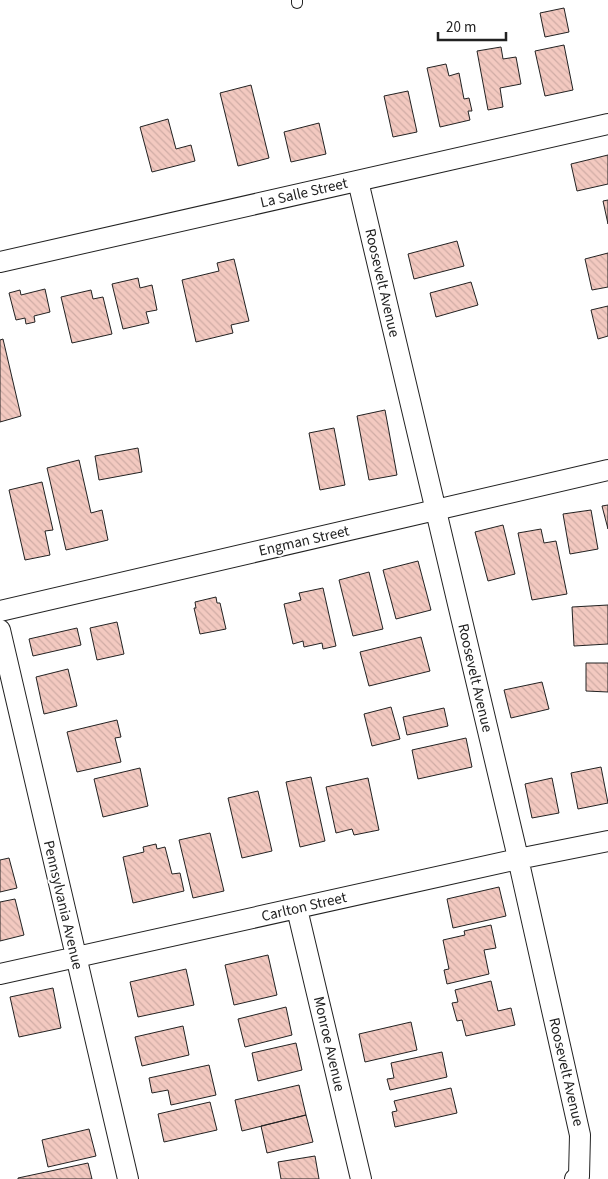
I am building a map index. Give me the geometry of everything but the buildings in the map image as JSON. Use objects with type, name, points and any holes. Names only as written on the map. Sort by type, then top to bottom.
[{"type":"street","name":"La Salle Street","points":[[0,262],[608,124]]},
{"type":"street","name":"Roosevelt Avenue","points":[[358,181],[518,859],[580,1135],[577,1178]]},
{"type":"street","name":"Engman Street","points":[[0,611],[608,470]]},
{"type":"street","name":"Pennsylvania Avenue","points":[[0,630],[128,1179]]},
{"type":"street","name":"Carlton Street","points":[[0,974],[518,859],[608,841]]},
{"type":"street","name":"Monroe Avenue","points":[[297,909],[361,1179]]}]
